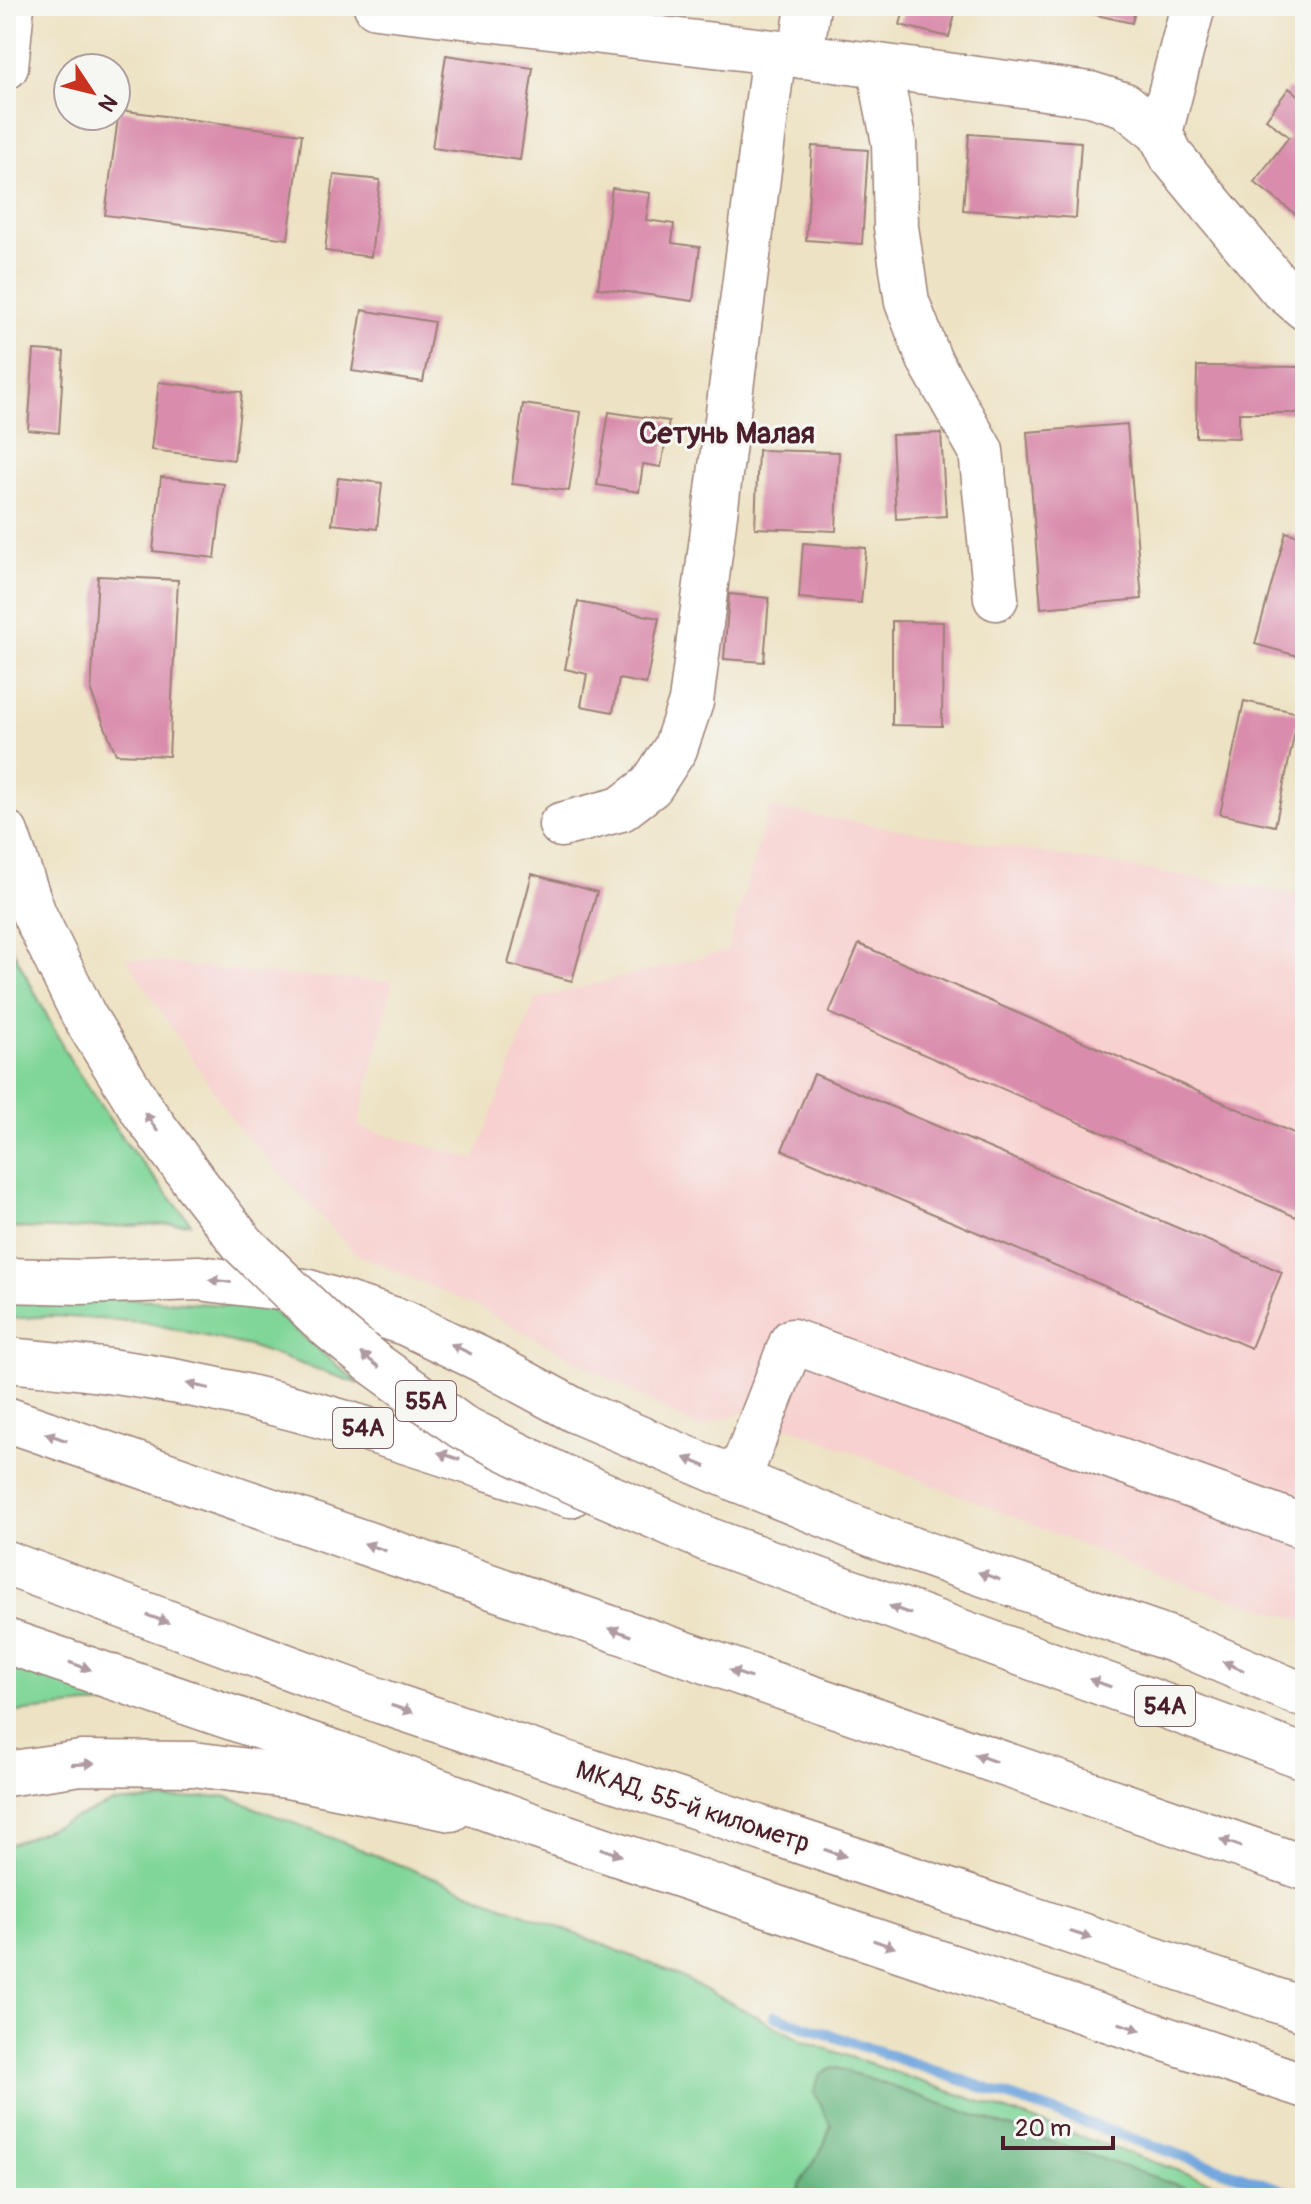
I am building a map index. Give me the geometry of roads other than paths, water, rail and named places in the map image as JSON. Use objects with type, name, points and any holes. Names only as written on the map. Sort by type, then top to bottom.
[{"type":"main road","points":[[6,67],[12,6]]},
{"type":"main road","points":[[376,6],[490,13],[1090,94],[1125,105],[1160,133],[1172,157],[1279,286],[1305,308]]},
{"type":"main road","points":[[561,825],[621,809],[651,786],[675,749],[691,702],[787,54],[808,6]]},
{"type":"main road","points":[[1160,133],[1193,6]]},
{"type":"main road","points":[[879,66],[894,143],[896,227],[907,302],[929,359],[981,451],[996,598]]},
{"type":"main road","name":"55А","points":[[6,833],[34,914],[84,1016],[145,1114],[243,1244],[327,1325],[462,1427],[559,1475],[709,1540]]},
{"type":"main road","points":[[6,1280],[81,1282],[199,1278],[305,1291],[405,1323],[576,1411],[738,1480],[886,1540],[1176,1641],[1305,1696]]},
{"type":"main road","points":[[738,1480],[792,1341],[1305,1527]]},
{"type":"main road","name":"54А","points":[[6,1360],[98,1368],[197,1385],[340,1421],[709,1540],[1305,1757]]},
{"type":"main road","points":[[6,1419],[1305,1868]]},
{"type":"main road","name":"МКАД, 55-й километр","points":[[6,1563],[383,1702],[1305,2010]]},
{"type":"main road","points":[[6,1641],[336,1753],[537,1827],[1305,2086]]},
{"type":"main road","points":[[6,1774],[81,1763],[193,1764],[287,1776],[537,1827]]},
{"type":"waterway","points":[[775,2016],[1305,2198]]},
{"type":"district","name":"Сетунь Малая","points":[[727,433]]}]
